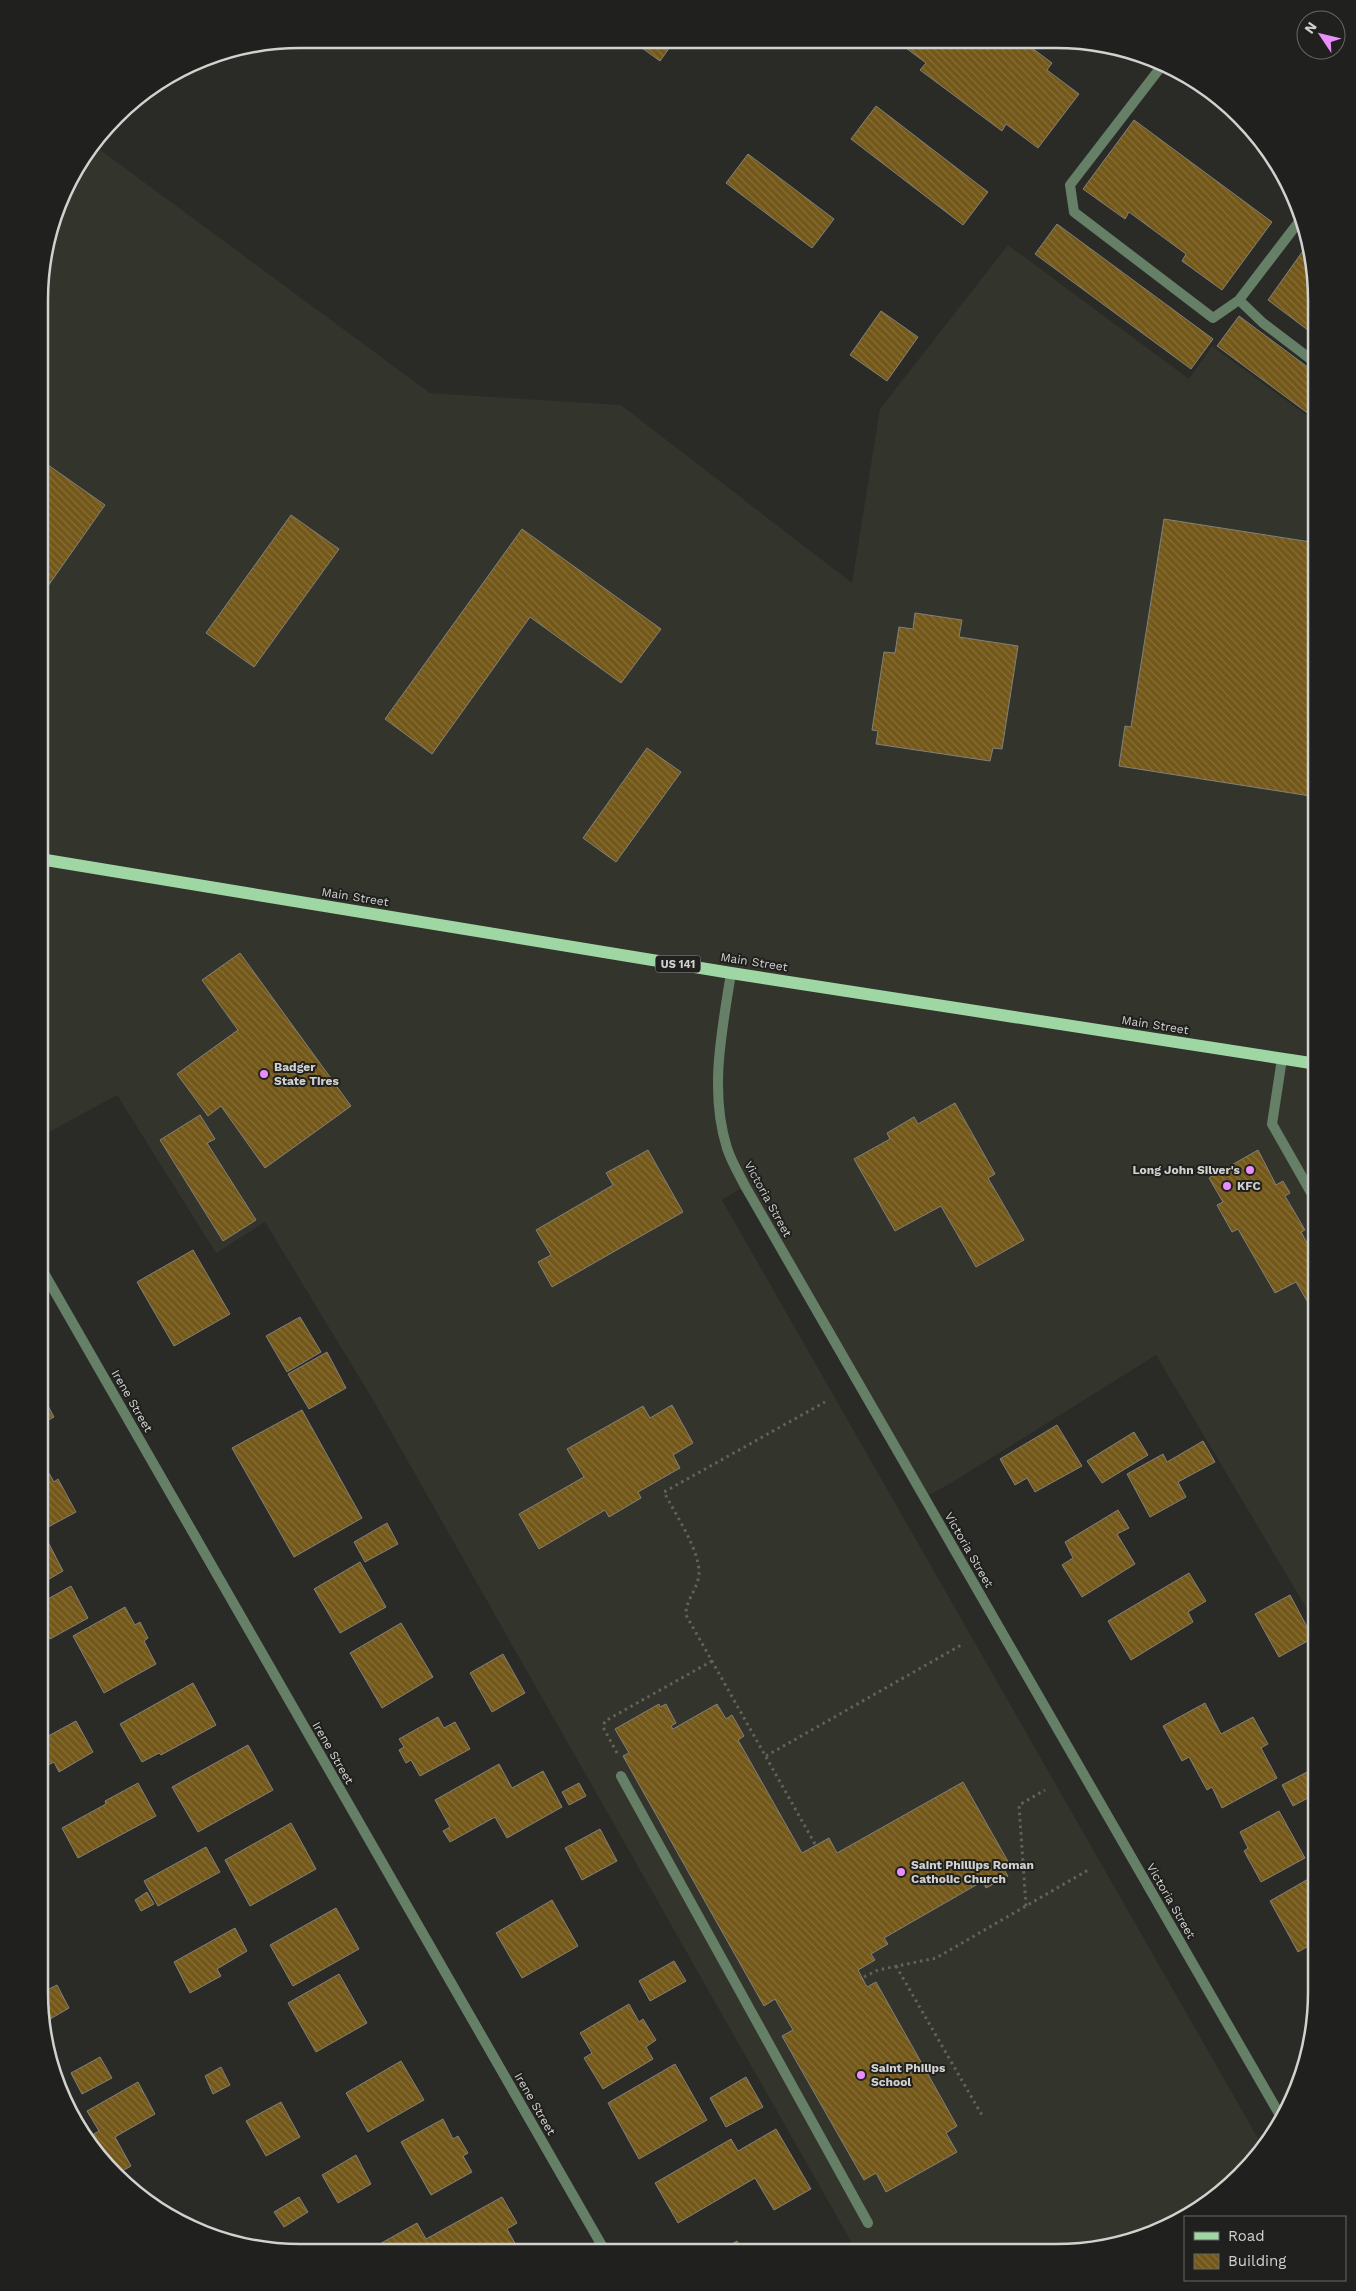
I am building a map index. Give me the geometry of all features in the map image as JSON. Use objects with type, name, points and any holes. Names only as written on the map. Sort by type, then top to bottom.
[{"type":"main road","name":"Main Street","points":[[48,860],[731,973],[1308,1063]]},
{"type":"street","points":[[1159,70],[1070,185],[1074,212],[1214,318],[1239,300],[1297,224]]},
{"type":"street","points":[[1239,300],[1263,323],[1308,357]]},
{"type":"street","name":"Victoria Street","points":[[731,973],[717,1082],[719,1119],[727,1150],[750,1195],[1278,2111]]},
{"type":"street","points":[[1282,1059],[1272,1124],[1308,1188]]},
{"type":"street","name":"Irene Street","points":[[48,1280],[601,2244]]},
{"type":"street","points":[[621,1776],[868,2223]]},
{"type":"path","points":[[816,1844],[686,1615],[686,1609],[699,1575],[698,1563],[664,1492],[825,1402]]},
{"type":"path","points":[[766,1756],[963,1644]]},
{"type":"path","points":[[621,1776],[623,1763],[604,1727],[604,1721],[712,1661]]},
{"type":"path","points":[[1026,1906],[1019,1805],[1045,1790]]},
{"type":"path","points":[[864,1978],[878,1970],[936,1958],[1090,1869]]},
{"type":"path","points":[[896,1966],[983,2117]]},
{"type":"shaded area","points":[[98,148],[430,393],[621,405],[852,583],[880,409],[1008,245],[1189,379],[1212,346],[1308,416],[1308,1611],[1156,1355],[924,1498],[745,1186],[722,1200],[1259,2141],[1235,2170],[1210,2191],[1182,2210],[1153,2224],[1106,2239],[1056,2244],[852,2244],[373,1400],[265,1222],[216,1253],[117,1095],[48,1133],[48,283],[52,250],[61,219],[81,174]]},
{"type":"building","points":[[642,48],[669,48],[660,61]]},
{"type":"building","points":[[906,48],[1032,48],[1052,63],[1047,70],[1079,94],[1038,148],[1006,124],[1002,131],[920,70],[926,63]]},
{"type":"building","points":[[876,106],[988,192],[963,225],[851,139]]},
{"type":"building","points":[[1134,120],[1272,222],[1222,290],[1182,261],[1186,254],[1129,212],[1125,219],[1083,189]]},
{"type":"building","points":[[748,154],[834,219],[812,248],[726,183]]},
{"type":"building","points":[[1057,224],[1213,339],[1191,369],[1035,254]]},
{"type":"building","points":[[1304,250],[1308,283],[1308,330],[1268,300]]},
{"type":"building","points":[[881,311],[918,337],[887,381],[850,355]]},
{"type":"building","points":[[1239,316],[1308,367],[1308,413],[1217,346]]},
{"type":"building","points":[[48,465],[105,505],[48,586]]},
{"type":"building","points":[[291,515],[339,549],[254,667],[206,633]]},
{"type":"building","points":[[1164,519],[1308,542],[1308,796],[1119,766],[1125,726],[1131,727]]},
{"type":"building","points":[[522,529],[661,629],[621,683],[530,617],[432,754],[385,719]]},
{"type":"building","points":[[915,613],[962,620],[959,637],[1018,646],[1002,749],[993,748],[990,761],[876,744],[878,731],[872,730],[884,652],[895,653],[899,627],[913,629]]},
{"type":"building","points":[[647,748],[681,772],[616,862],[583,838]]},
{"type":"building","points":[[240,953],[351,1106],[265,1168],[221,1106],[208,1116],[177,1074],[238,1030],[202,980]]},
{"type":"building","points":[[955,1103],[995,1174],[988,1178],[1024,1240],[976,1267],[941,1206],[895,1231],[854,1159],[890,1139],[887,1133],[914,1117],[918,1124]]},
{"type":"building","points":[[200,1115],[215,1139],[207,1143],[256,1220],[223,1241],[160,1140]]},
{"type":"building","points":[[648,1150],[683,1212],[552,1287],[538,1262],[551,1255],[536,1230],[613,1185],[606,1173]]},
{"type":"building","points":[[1258,1150],[1276,1185],[1283,1181],[1290,1193],[1285,1196],[1305,1230],[1301,1232],[1308,1245],[1308,1303],[1296,1282],[1275,1293],[1238,1229],[1232,1232],[1217,1205],[1223,1202],[1209,1178]]},
{"type":"building","points":[[193,1250],[230,1314],[174,1346],[137,1282]]},
{"type":"building","points":[[300,1317],[321,1352],[287,1372],[266,1336]]},
{"type":"building","points":[[327,1352],[346,1388],[309,1409],[288,1374]]},
{"type":"building","points":[[672,1405],[693,1443],[673,1455],[680,1468],[638,1492],[641,1498],[609,1517],[605,1510],[539,1549],[519,1514],[584,1477],[567,1449],[643,1406],[650,1418]]},
{"type":"building","points":[[48,1406],[54,1417],[48,1420]]},
{"type":"building","points":[[302,1410],[362,1518],[294,1557],[232,1448]]},
{"type":"building","points":[[1057,1425],[1082,1466],[1035,1492],[1027,1478],[1015,1485],[1000,1459]]},
{"type":"building","points":[[1134,1432],[1148,1455],[1102,1483],[1087,1461]]},
{"type":"building","points":[[1203,1441],[1215,1462],[1178,1482],[1186,1497],[1150,1517],[1127,1474],[1163,1454],[1167,1462]]},
{"type":"building","points":[[48,1472],[54,1482],[58,1479],[76,1512],[48,1527]]},
{"type":"building","points":[[1118,1510],[1129,1528],[1117,1534],[1135,1564],[1082,1597],[1062,1565],[1073,1558],[1065,1542]]},
{"type":"building","points":[[387,1523],[398,1544],[365,1562],[354,1542]]},
{"type":"building","points":[[48,1542],[63,1571],[48,1580]]},
{"type":"building","points":[[360,1562],[386,1607],[340,1633],[314,1589]]},
{"type":"building","points":[[1189,1573],[1206,1601],[1188,1612],[1193,1622],[1131,1660],[1108,1621]]},
{"type":"building","points":[[71,1586],[88,1618],[50,1639],[48,1635],[48,1599]]},
{"type":"building","points":[[1290,1595],[1308,1629],[1308,1641],[1279,1657],[1255,1614]]},
{"type":"building","points":[[125,1607],[135,1625],[140,1622],[148,1638],[144,1641],[156,1664],[104,1693],[73,1636]]},
{"type":"building","points":[[401,1623],[433,1677],[382,1708],[350,1653]]},
{"type":"building","points":[[503,1654],[525,1693],[492,1712],[470,1673]]},
{"type":"building","points":[[193,1683],[216,1725],[161,1755],[159,1753],[142,1762],[120,1724]]},
{"type":"building","points":[[1205,1703],[1221,1734],[1253,1717],[1268,1744],[1261,1748],[1277,1778],[1222,1808],[1212,1787],[1207,1790],[1189,1757],[1182,1761],[1163,1726]]},
{"type":"building","points":[[659,1704],[660,1707],[666,1704],[676,1723],[671,1726],[673,1729],[717,1704],[726,1719],[732,1715],[744,1736],[738,1740],[802,1853],[829,1838],[837,1853],[963,1782],[1010,1865],[1003,1868],[1008,1876],[986,1888],[983,1881],[884,1938],[888,1944],[871,1954],[875,1960],[858,1970],[867,1987],[876,1982],[957,2126],[946,2133],[957,2152],[886,2192],[876,2173],[864,2180],[782,2036],[793,2030],[775,1999],[764,2006],[623,1756],[629,1753],[615,1729]]},
{"type":"building","points":[[438,1717],[444,1728],[455,1722],[470,1749],[420,1776],[411,1760],[406,1763],[399,1750],[404,1747],[399,1739]]},
{"type":"building","points":[[76,1721],[93,1752],[59,1772],[54,1762],[48,1765],[48,1736]]},
{"type":"building","points":[[248,1745],[273,1790],[198,1832],[172,1787]]},
{"type":"building","points":[[499,1764],[512,1788],[543,1771],[562,1807],[507,1838],[495,1817],[450,1842],[443,1831],[450,1827],[435,1800]]},
{"type":"building","points":[[1308,1772],[1308,1798],[1293,1806],[1282,1785]]},
{"type":"building","points":[[138,1783],[156,1816],[78,1858],[62,1828],[106,1804],[105,1801]]},
{"type":"building","points":[[579,1783],[586,1796],[569,1805],[562,1792]]},
{"type":"building","points":[[1279,1811],[1305,1858],[1261,1882],[1244,1851],[1248,1848],[1240,1832]]},
{"type":"building","points":[[291,1823],[316,1869],[250,1906],[225,1860]]},
{"type":"building","points":[[600,1829],[617,1861],[582,1880],[565,1848]]},
{"type":"building","points":[[206,1847],[220,1872],[158,1906],[144,1881]]},
{"type":"building","points":[[1308,1879],[1308,1946],[1298,1952],[1270,1901]]},
{"type":"building","points":[[147,1892],[154,1904],[141,1911],[135,1900]]},
{"type":"building","points":[[552,1900],[578,1946],[522,1978],[496,1933]]},
{"type":"building","points":[[336,1908],[359,1949],[293,1986],[270,1945]]},
{"type":"building","points":[[235,1928],[247,1951],[217,1969],[221,1976],[190,1993],[174,1962]]},
{"type":"building","points":[[674,1961],[686,1981],[650,2001],[639,1981]]},
{"type":"building","points":[[339,1974],[367,2023],[316,2052],[288,2003]]},
{"type":"building","points":[[57,1985],[69,2008],[49,2019],[48,2008],[48,1990]]},
{"type":"building","points":[[629,2004],[639,2022],[643,2019],[656,2040],[646,2047],[653,2059],[603,2089],[584,2058],[592,2053],[580,2033]]},
{"type":"building","points":[[100,2057],[112,2078],[82,2094],[71,2073]]},
{"type":"building","points":[[401,2061],[424,2100],[368,2132],[346,2093]]},
{"type":"building","points":[[675,2064],[707,2120],[639,2159],[608,2103]]},
{"type":"building","points":[[221,2067],[230,2085],[213,2094],[205,2076]]},
{"type":"building","points":[[746,2077],[763,2107],[726,2127],[710,2098]]},
{"type":"building","points":[[138,2082],[155,2114],[115,2137],[131,2166],[122,2171],[110,2158],[93,2135],[99,2131],[87,2111]]},
{"type":"building","points":[[281,2102],[300,2137],[266,2156],[246,2121]]},
{"type":"building","points":[[443,2119],[453,2139],[458,2136],[468,2153],[463,2156],[472,2172],[431,2195],[401,2142]]},
{"type":"building","points":[[776,2129],[811,2189],[774,2210],[755,2178],[678,2223],[655,2183],[731,2139],[738,2151]]},
{"type":"building","points":[[356,2155],[371,2184],[338,2203],[322,2175]]},
{"type":"building","points":[[299,2197],[308,2212],[284,2227],[274,2212]]},
{"type":"building","points":[[502,2197],[517,2223],[507,2229],[515,2244],[380,2244],[417,2223],[426,2239]]},
{"type":"place","name":"Badger State Tires","points":[[264,1074]]},
{"type":"place","name":"Long John Silver's","points":[[1250,1170]]},
{"type":"place","name":"KFC","points":[[1227,1186]]},
{"type":"place","name":"Saint Phillips Roman Catholic Church","points":[[901,1872]]},
{"type":"place","name":"Saint Philips School","points":[[861,2075]]}]
